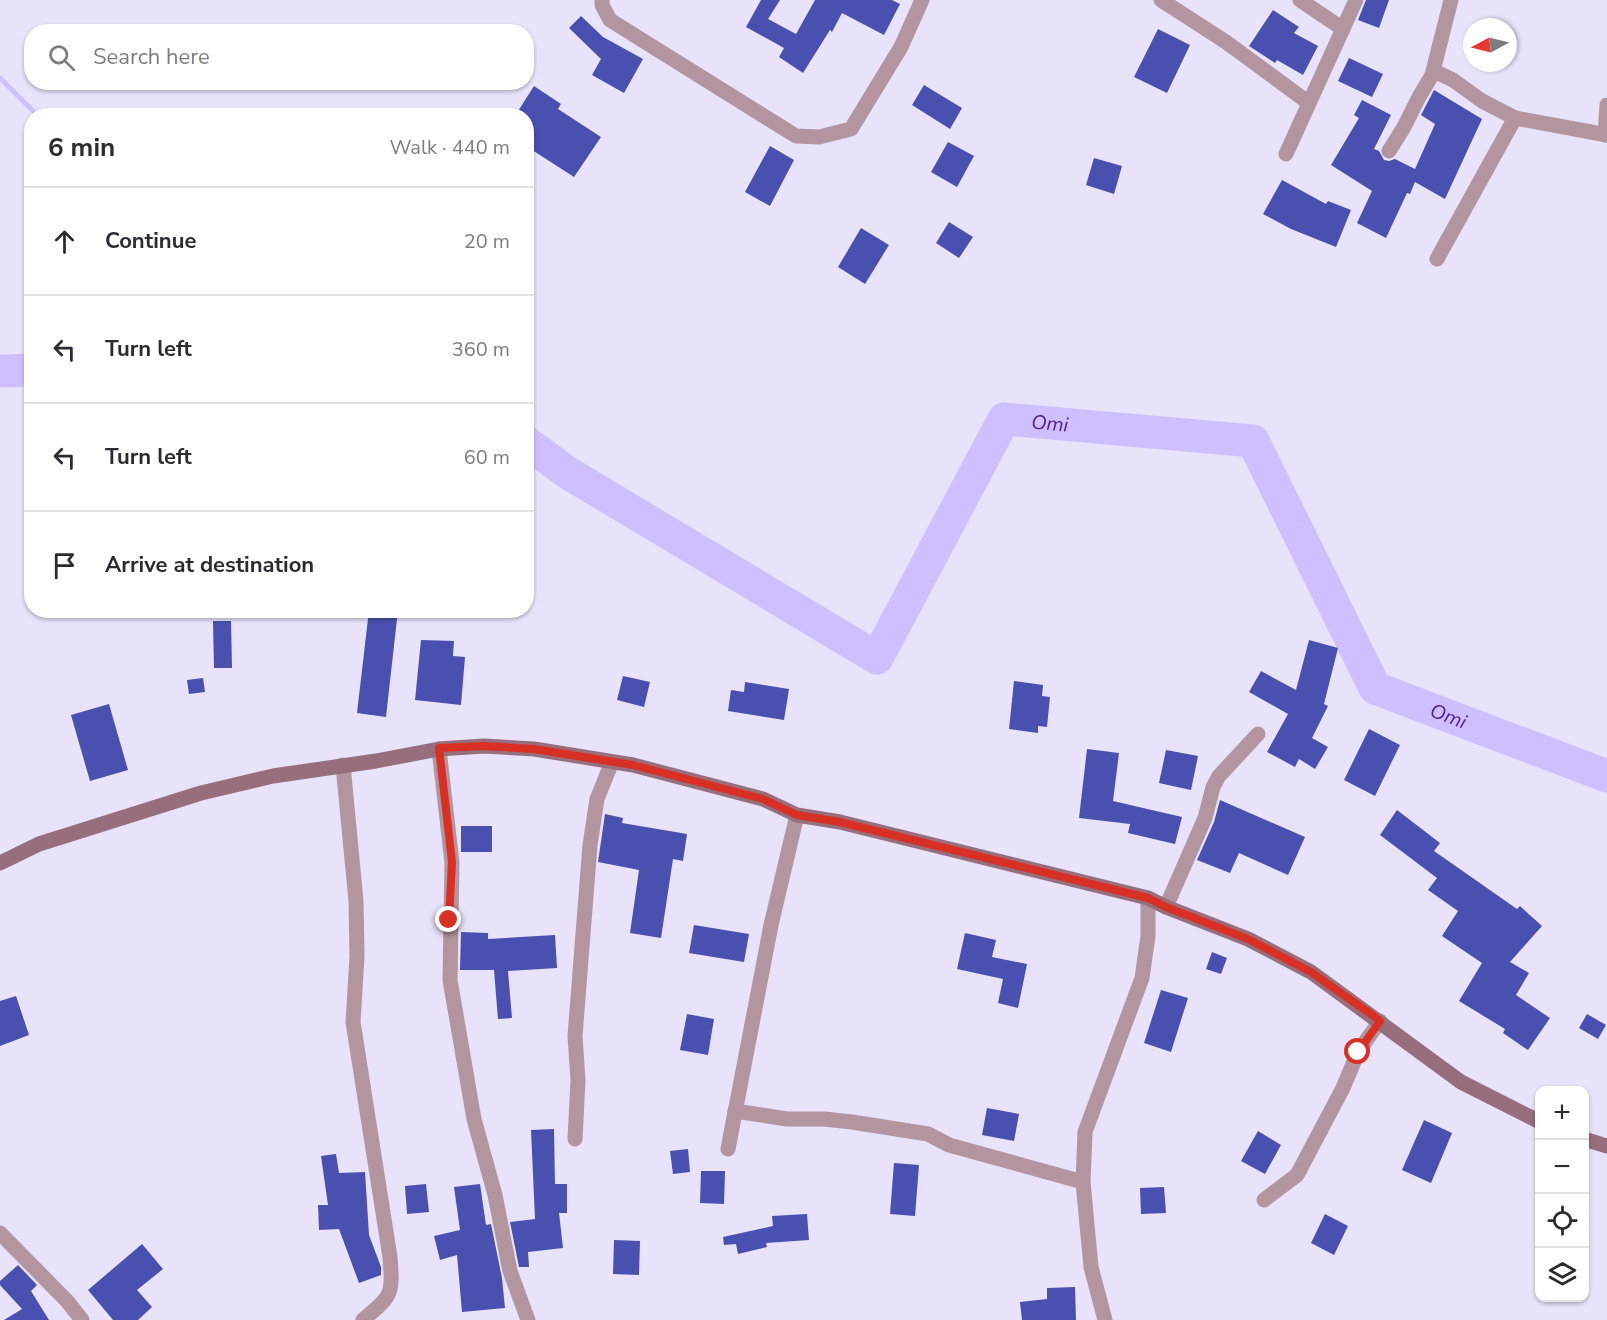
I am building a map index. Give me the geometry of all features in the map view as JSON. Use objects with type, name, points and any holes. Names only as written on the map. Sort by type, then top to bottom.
[{"type":"main road","points":[[0,863],[39,844],[201,793],[273,776],[439,748],[484,746],[534,749],[633,765],[763,799],[797,815],[840,822],[1148,898],[1248,939],[1311,972],[1461,1082],[1535,1120]]},
{"type":"main road","points":[[1587,1140],[1607,1146]]},
{"type":"street","points":[[602,0],[602,5],[610,20],[796,136],[819,137],[851,129],[901,47],[922,0]]},
{"type":"street","points":[[1161,0],[1226,42],[1309,103]]},
{"type":"street","points":[[1300,0],[1343,29]]},
{"type":"street","points":[[1286,154],[1356,0]]},
{"type":"street","points":[[1389,151],[1434,71],[1451,0]]},
{"type":"street","points":[[1434,71],[1453,80],[1482,101],[1515,118],[1606,135],[1607,105]]},
{"type":"street","points":[[1437,259],[1515,118]]},
{"type":"street","points":[[1166,907],[1205,818],[1213,787],[1219,776],[1258,734]]},
{"type":"street","points":[[439,748],[452,862],[450,980],[474,1119],[495,1195],[510,1271],[528,1320]]},
{"type":"street","points":[[575,1139],[578,1080],[575,1036],[590,845],[597,799],[612,762]]},
{"type":"street","points":[[343,765],[356,900],[357,957],[353,1022],[390,1257],[392,1284],[387,1300],[363,1320]]},
{"type":"street","points":[[728,1149],[771,925],[797,815]]},
{"type":"street","points":[[1105,1320],[1091,1267],[1083,1182],[1085,1132],[1142,978],[1148,936],[1148,898]]},
{"type":"street","points":[[1264,1200],[1297,1175],[1343,1088],[1358,1052],[1380,1021]]},
{"type":"street","points":[[735,1111],[787,1119],[852,1122],[928,1134],[949,1145],[1083,1182]]},
{"type":"street","points":[[0,1233],[67,1301],[82,1320]]},
{"type":"building","points":[[761,0],[780,0],[768,19],[796,34],[815,0],[892,0],[900,4],[884,35],[842,13],[832,32],[830,30],[803,73],[779,57],[784,48],[746,27]]},
{"type":"building","points":[[1366,0],[1389,0],[1379,28],[1358,20]]},
{"type":"building","points":[[1273,10],[1299,27],[1294,33],[1318,46],[1303,75],[1277,60],[1275,63],[1249,46]]},
{"type":"building","points":[[581,16],[603,37],[643,59],[624,93],[592,75],[601,59],[569,28]]},
{"type":"building","points":[[1158,29],[1190,45],[1167,93],[1134,77]]},
{"type":"building","points":[[1349,58],[1383,74],[1372,97],[1338,81]]},
{"type":"building","points":[[924,85],[962,108],[950,129],[912,105]]},
{"type":"building","points":[[534,86],[561,104],[558,109],[601,137],[574,177],[534,151],[534,108],[520,108],[531,90],[534,90]]},
{"type":"building","points":[[1434,90],[1482,119],[1445,199],[1415,182],[1410,194],[1407,193],[1386,238],[1357,223],[1372,191],[1331,165],[1359,118],[1354,115],[1362,100],[1391,115],[1374,149],[1379,151],[1384,160],[1395,159],[1415,169],[1435,124],[1421,115]]},
{"type":"building","points":[[948,142],[974,156],[957,187],[931,172]]},
{"type":"building","points":[[770,146],[794,160],[770,206],[745,192]]},
{"type":"building","points":[[1094,158],[1122,166],[1114,194],[1086,185]]},
{"type":"building","points":[[1282,180],[1326,204],[1328,201],[1351,210],[1336,247],[1291,229],[1263,214]]},
{"type":"building","points":[[949,222],[973,237],[959,258],[936,243]]},
{"type":"building","points":[[861,228],[889,245],[865,284],[838,267]]},
{"type":"building","points":[[368,618],[397,618],[386,717],[357,713]]},
{"type":"building","points":[[213,621],[231,621],[232,668],[214,668]]},
{"type":"building","points":[[421,640],[454,641],[453,656],[465,657],[461,705],[415,700]]},
{"type":"building","points":[[1309,640],[1338,648],[1324,704],[1328,706],[1312,738],[1328,747],[1315,769],[1299,759],[1295,767],[1267,752],[1288,714],[1249,692],[1261,671],[1296,690]]},
{"type":"building","points":[[623,676],[650,682],[644,707],[617,700]]},
{"type":"building","points":[[203,678],[205,692],[189,694],[187,680]]},
{"type":"building","points":[[1014,681],[1043,685],[1042,696],[1050,697],[1047,727],[1038,726],[1038,733],[1009,729]]},
{"type":"building","points":[[745,682],[789,689],[784,720],[728,711],[731,690],[744,692]]},
{"type":"building","points":[[109,704],[128,770],[90,781],[71,715]]},
{"type":"building","points":[[1369,729],[1400,745],[1375,796],[1344,780]]},
{"type":"building","points":[[1087,749],[1119,753],[1113,801],[1182,817],[1175,844],[1128,833],[1130,824],[1079,818]]},
{"type":"building","points":[[1166,750],[1198,756],[1191,790],[1159,783]]},
{"type":"building","points":[[1220,800],[1305,837],[1288,875],[1239,853],[1230,873],[1197,860],[1214,822]]},
{"type":"building","points":[[1397,810],[1440,843],[1434,851],[1517,909],[1520,906],[1542,926],[1510,962],[1529,973],[1516,995],[1550,1018],[1528,1050],[1503,1033],[1505,1029],[1459,1001],[1482,963],[1442,936],[1458,911],[1428,890],[1437,878],[1380,835]]},
{"type":"building","points":[[605,814],[623,818],[622,823],[687,834],[683,861],[673,859],[661,938],[630,933],[639,870],[598,862]]},
{"type":"building","points":[[461,826],[492,826],[492,852],[461,852]]},
{"type":"building","points":[[694,925],[749,934],[744,962],[689,953]]},
{"type":"building","points":[[461,932],[488,933],[488,939],[555,935],[557,968],[508,971],[512,1018],[498,1019],[494,970],[460,970]]},
{"type":"building","points":[[965,933],[996,940],[992,957],[1027,964],[1018,1008],[998,1003],[1003,979],[957,969]]},
{"type":"building","points":[[1212,952],[1227,958],[1221,974],[1206,969]]},
{"type":"building","points":[[1161,990],[1188,998],[1171,1052],[1144,1043]]},
{"type":"building","points":[[16,996],[29,1035],[0,1046],[0,1001]]},
{"type":"building","points":[[687,1014],[714,1019],[708,1055],[680,1050]]},
{"type":"building","points":[[1587,1014],[1606,1025],[1598,1039],[1579,1028]]},
{"type":"building","points":[[987,1108],[1019,1114],[1014,1141],[982,1135]]},
{"type":"building","points":[[1424,1120],[1452,1133],[1431,1183],[1402,1170]]},
{"type":"building","points":[[554,1129],[555,1184],[567,1184],[567,1213],[559,1213],[563,1248],[528,1252],[529,1267],[519,1267],[510,1222],[535,1219],[531,1130]]},
{"type":"building","points":[[1258,1131],[1281,1145],[1265,1174],[1241,1161]]},
{"type":"building","points":[[688,1149],[690,1172],[673,1174],[670,1151]]},
{"type":"building","points":[[336,1154],[339,1173],[365,1172],[369,1235],[381,1267],[381,1275],[359,1283],[339,1229],[319,1230],[318,1205],[328,1205],[321,1156]]},
{"type":"building","points":[[894,1163],[919,1165],[915,1216],[890,1214]]},
{"type":"building","points":[[701,1171],[725,1171],[724,1204],[700,1203]]},
{"type":"building","points":[[426,1184],[429,1212],[407,1214],[405,1186]]},
{"type":"building","points":[[480,1184],[486,1225],[491,1224],[502,1278],[505,1308],[462,1312],[457,1255],[440,1260],[434,1236],[460,1230],[454,1187]]},
{"type":"building","points":[[1164,1187],[1166,1213],[1141,1214],[1140,1188]]},
{"type":"building","points":[[807,1214],[809,1240],[766,1243],[767,1247],[738,1254],[736,1244],[724,1245],[723,1237],[773,1226],[772,1216]]},
{"type":"building","points":[[1325,1214],[1348,1226],[1334,1255],[1311,1243]]},
{"type":"building","points":[[614,1240],[640,1241],[639,1275],[613,1274]]},
{"type":"building","points":[[142,1244],[163,1269],[137,1290],[152,1307],[138,1320],[113,1320],[88,1290]]},
{"type":"building","points":[[18,1265],[37,1285],[31,1291],[49,1320],[4,1320],[22,1309],[0,1285],[0,1281]]},
{"type":"building","points":[[1075,1287],[1076,1320],[1022,1320],[1020,1302],[1047,1299],[1047,1288]]},
{"type":"waterway","points":[[0,78],[30,108]]},
{"type":"waterway","name":"Omi","points":[[0,371],[24,370]]},
{"type":"waterway","name":"Omi","points":[[534,448],[568,473],[877,658],[1004,419],[1253,441],[1375,688],[1607,776]]},
{"type":"route","points":[[449,920],[452,862],[439,748],[484,746],[534,749],[633,765],[763,799],[797,815],[840,822],[1148,898],[1248,939],[1311,972],[1375,1017],[1380,1021],[1358,1052]]}]
